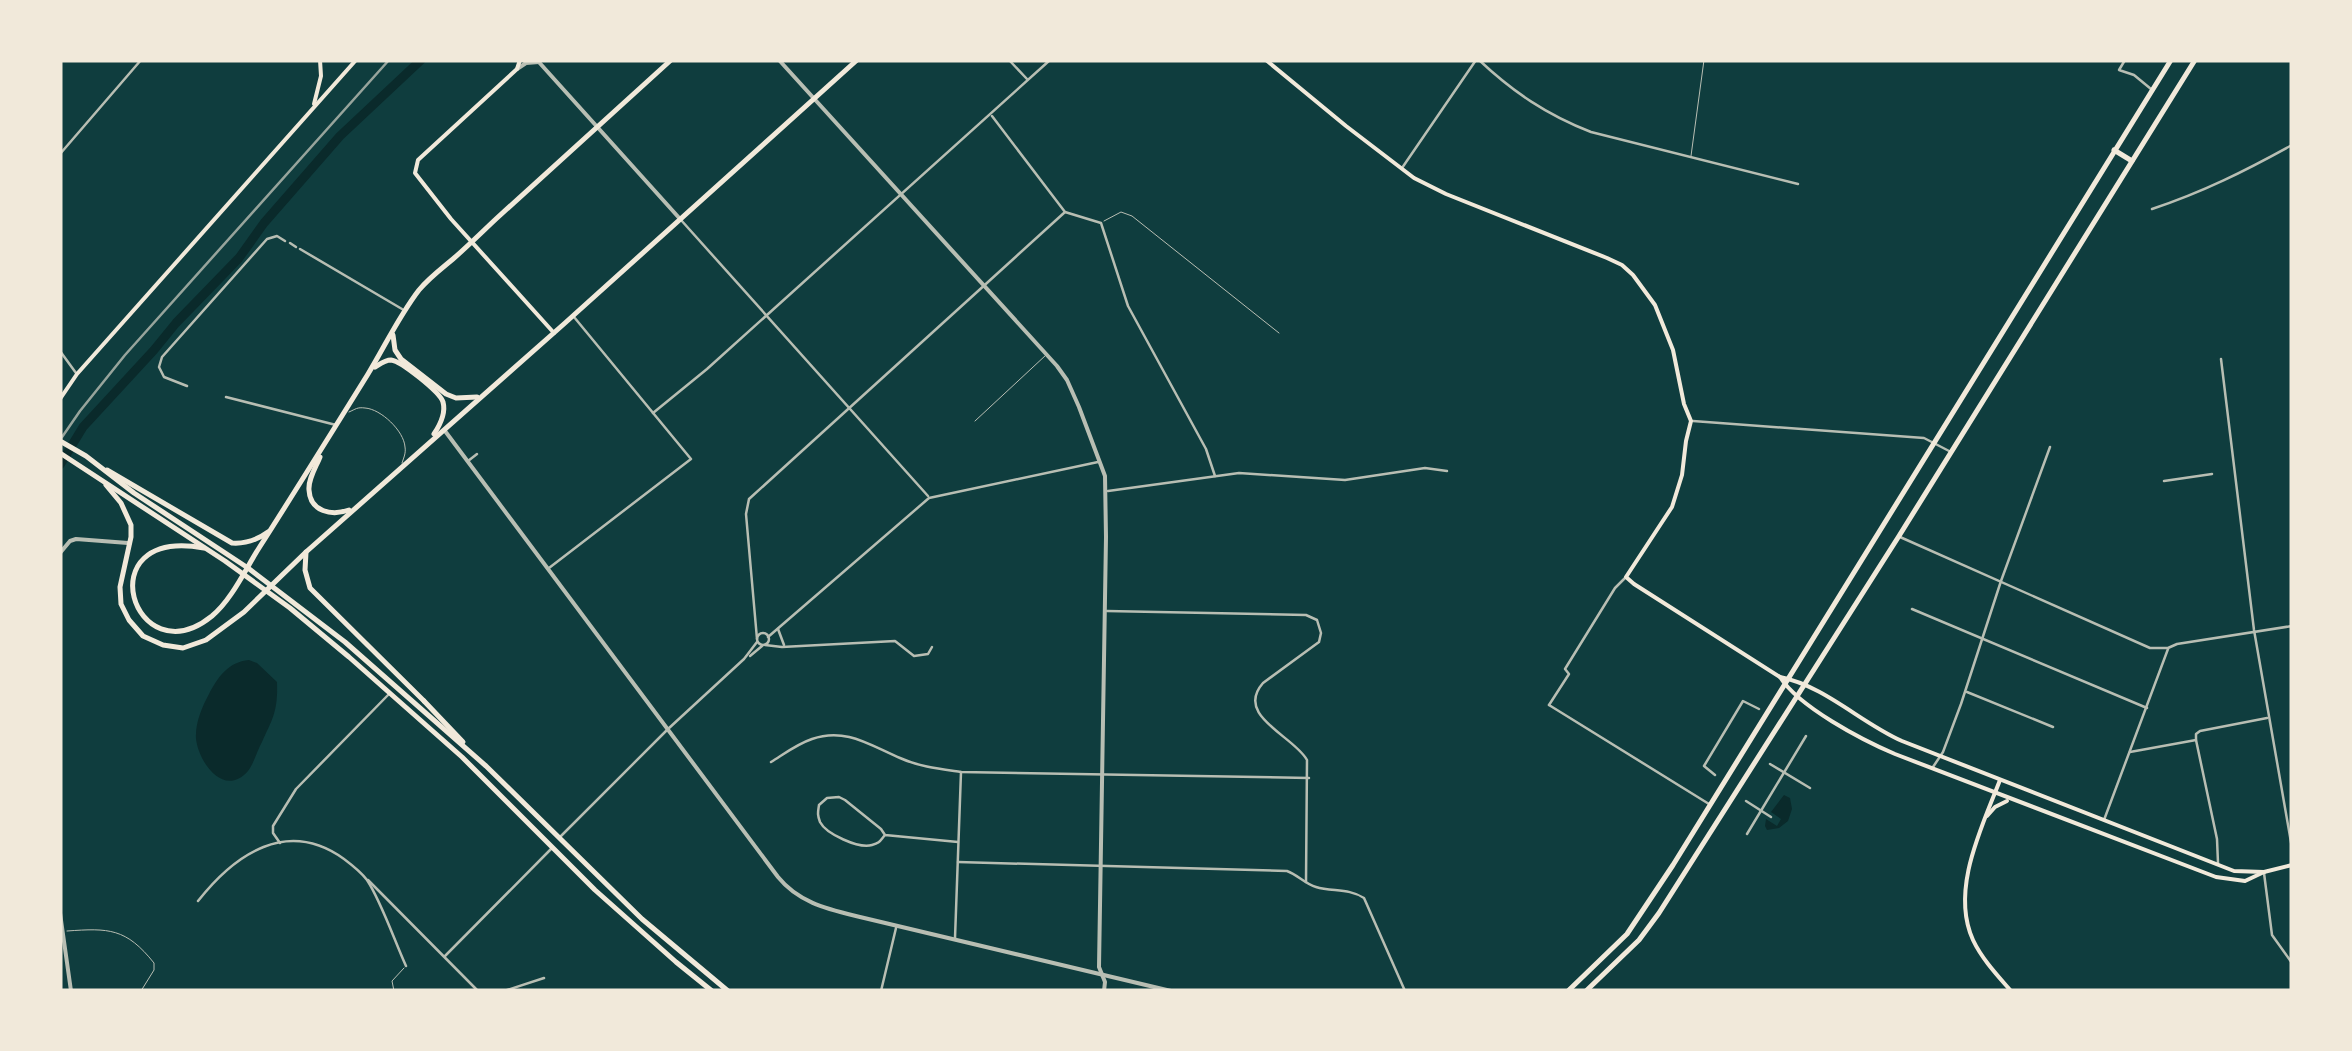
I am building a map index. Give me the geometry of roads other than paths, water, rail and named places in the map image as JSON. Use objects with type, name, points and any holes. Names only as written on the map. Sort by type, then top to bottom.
[{"type":"main road","points":[[312,110],[321,76],[320,60]]},
{"type":"main road","points":[[60,399],[77,374],[355,60]]},
{"type":"main road","points":[[520,60],[518,69],[418,160],[414,168],[416,177],[554,334]]},
{"type":"main road","points":[[207,549],[167,546],[155,550],[139,565],[132,595],[138,610],[150,622],[174,632],[192,628],[216,612],[422,287],[671,60]]},
{"type":"main road","points":[[104,482],[128,514],[131,525],[120,586],[124,612],[143,636],[172,648],[197,644],[244,612],[306,552],[857,60]]},
{"type":"main road","points":[[1266,60],[1402,169],[1446,194],[1622,266],[1646,290],[1673,350],[1691,421],[1672,507],[1626,577],[1634,584],[1780,678],[1804,684],[1879,730],[2218,865],[2238,872],[2264,872]]},
{"type":"main road","points":[[1568,991],[1627,934],[2172,60]]},
{"type":"main road","points":[[1586,991],[1647,930],[1728,806],[2194,60]]},
{"type":"main road","points":[[2114,150],[2132,161]]},
{"type":"main road","points":[[393,332],[397,354],[446,394],[456,398],[480,396]]},
{"type":"main road","points":[[369,372],[386,361],[394,361],[437,393],[443,402],[442,416],[430,441]]},
{"type":"main road","points":[[60,440],[100,466],[133,497],[292,604],[462,757],[635,926],[712,991]]},
{"type":"main road","points":[[324,444],[308,488],[314,505],[337,514],[368,497]]},
{"type":"main road","points":[[60,453],[210,542],[362,656],[486,766]]},
{"type":"main road","points":[[100,466],[232,544],[256,540],[272,529]]},
{"type":"main road","points":[[306,552],[310,588],[558,839],[642,919],[728,991]]},
{"type":"main road","points":[[1787,682],[1796,697],[1870,742],[2216,878],[2245,881],[2292,865]]},
{"type":"main road","points":[[1746,748],[1750,759],[1760,756]]},
{"type":"main road","points":[[2000,780],[1970,866],[1966,918],[1978,950],[2010,991]]},
{"type":"main road","points":[[1715,796],[1725,796],[1728,806]]},
{"type":"main road","points":[[1984,820],[1998,804],[2011,800]]},
{"type":"street","points":[[60,154],[141,60]]},
{"type":"street","points":[[779,60],[1067,380],[1100,462],[1107,491],[1099,967],[1104,991]]},
{"type":"street","points":[[1009,60],[1028,80]]},
{"type":"street","points":[[653,413],[1050,60]]},
{"type":"street","points":[[1402,169],[1478,60],[1517,94],[1590,132],[1798,184]]},
{"type":"street","points":[[2125,60],[2120,70],[2152,90]]},
{"type":"street","points":[[518,69],[538,61],[929,498]]},
{"type":"street","points":[[991,114],[1066,212],[1101,223],[1128,306],[1197,432],[1216,476]]},
{"type":"street","points":[[2152,209],[2232,179],[2292,145]]},
{"type":"street","points":[[760,643],[747,504],[1066,212]]},
{"type":"street","points":[[188,386],[168,380],[160,371],[159,361],[266,239],[273,236],[406,310]]},
{"type":"street","points":[[548,569],[691,459],[574,316]]},
{"type":"street","points":[[60,351],[77,374]]},
{"type":"street","points":[[2221,358],[2254,630],[2292,848]]},
{"type":"street","points":[[226,397],[336,425]]},
{"type":"street","points":[[1691,421],[1924,438],[1952,452]]},
{"type":"street","points":[[443,429],[790,890],[818,906],[1171,991]]},
{"type":"street","points":[[1932,768],[1941,757],[1966,691],[2050,447]]},
{"type":"street","points":[[468,461],[477,454]]},
{"type":"street","points":[[760,643],[929,498],[1100,462]]},
{"type":"street","points":[[1107,491],[1239,473],[1345,480],[1425,468],[1448,471]]},
{"type":"street","points":[[2164,481],[2212,474]]},
{"type":"street","points":[[1900,536],[2148,648],[2168,648],[2292,626]]},
{"type":"street","points":[[60,554],[76,539],[129,544]]},
{"type":"street","points":[[1626,577],[1615,588],[1565,669],[1569,674],[1549,705],[1710,804]]},
{"type":"street","points":[[1912,609],[2146,708]]},
{"type":"street","points":[[1105,611],[1317,620],[1319,642],[1263,683],[1254,699],[1260,716],[1305,755],[1306,882]]},
{"type":"street","points":[[756,626],[783,647]]},
{"type":"street","points":[[778,629],[783,647]]},
{"type":"street","points":[[558,839],[668,730],[744,659],[756,653],[762,633]]},
{"type":"street","points":[[760,643],[783,647],[895,642],[914,656],[928,654],[932,647]]},
{"type":"street","points":[[2103,821],[2168,648]]},
{"type":"street","points":[[1966,691],[2053,727]]},
{"type":"street","points":[[280,842],[273,826],[296,789],[391,692]]},
{"type":"street","points":[[1715,775],[1704,766],[1743,701],[1759,709]]},
{"type":"street","points":[[2218,865],[2196,734],[2268,717]]},
{"type":"street","points":[[771,762],[814,738],[846,736],[928,768],[961,772],[1308,778]]},
{"type":"street","points":[[1747,834],[1806,736]]},
{"type":"street","points":[[2130,752],[2196,740]]},
{"type":"street","points":[[1770,764],[1810,788]]},
{"type":"street","points":[[955,939],[961,772]]},
{"type":"street","points":[[885,835],[845,800],[827,798],[820,805],[819,817],[824,828],[856,844],[874,845],[885,835],[958,842]]},
{"type":"street","points":[[1746,801],[1771,817]]},
{"type":"street","points":[[198,901],[242,856],[292,840],[322,846],[352,866],[478,991]]},
{"type":"street","points":[[445,956],[552,848]]},
{"type":"street","points":[[958,862],[1287,871],[1315,887],[1356,893],[1364,898],[1405,991]]},
{"type":"street","points":[[2264,872],[2272,935],[2292,962]]},
{"type":"street","points":[[366,880],[406,966]]},
{"type":"street","points":[[60,912],[70,991]]},
{"type":"street","points":[[881,991],[896,926]]},
{"type":"street","points":[[504,991],[544,978]]},
{"type":"lane","points":[[1691,158],[1704,60]]},
{"type":"lane","points":[[1101,223],[1121,212],[1132,216],[1279,333]]},
{"type":"lane","points":[[975,421],[1046,354]]},
{"type":"lane","points":[[342,416],[351,410],[368,408],[387,420],[405,443],[401,467]]},
{"type":"lane","points":[[64,932],[106,929],[124,936],[154,963],[141,991]]},
{"type":"lane","points":[[394,991],[392,981],[406,966]]},
{"type":"water","points":[[249,660],[277,682],[276,707],[250,768],[230,781],[207,767],[198,748],[197,727],[204,704],[220,676],[229,667]]},
{"type":"water","points":[[1784,795],[1790,798],[1792,809],[1788,821],[1779,828],[1767,830],[1766,819],[1777,826],[1781,819],[1771,812]]},
{"type":"waterway","points":[[60,465],[83,427],[239,258],[264,223],[340,136],[421,60]]},
{"type":"railway","points":[[60,440],[125,355],[389,60]]}]
